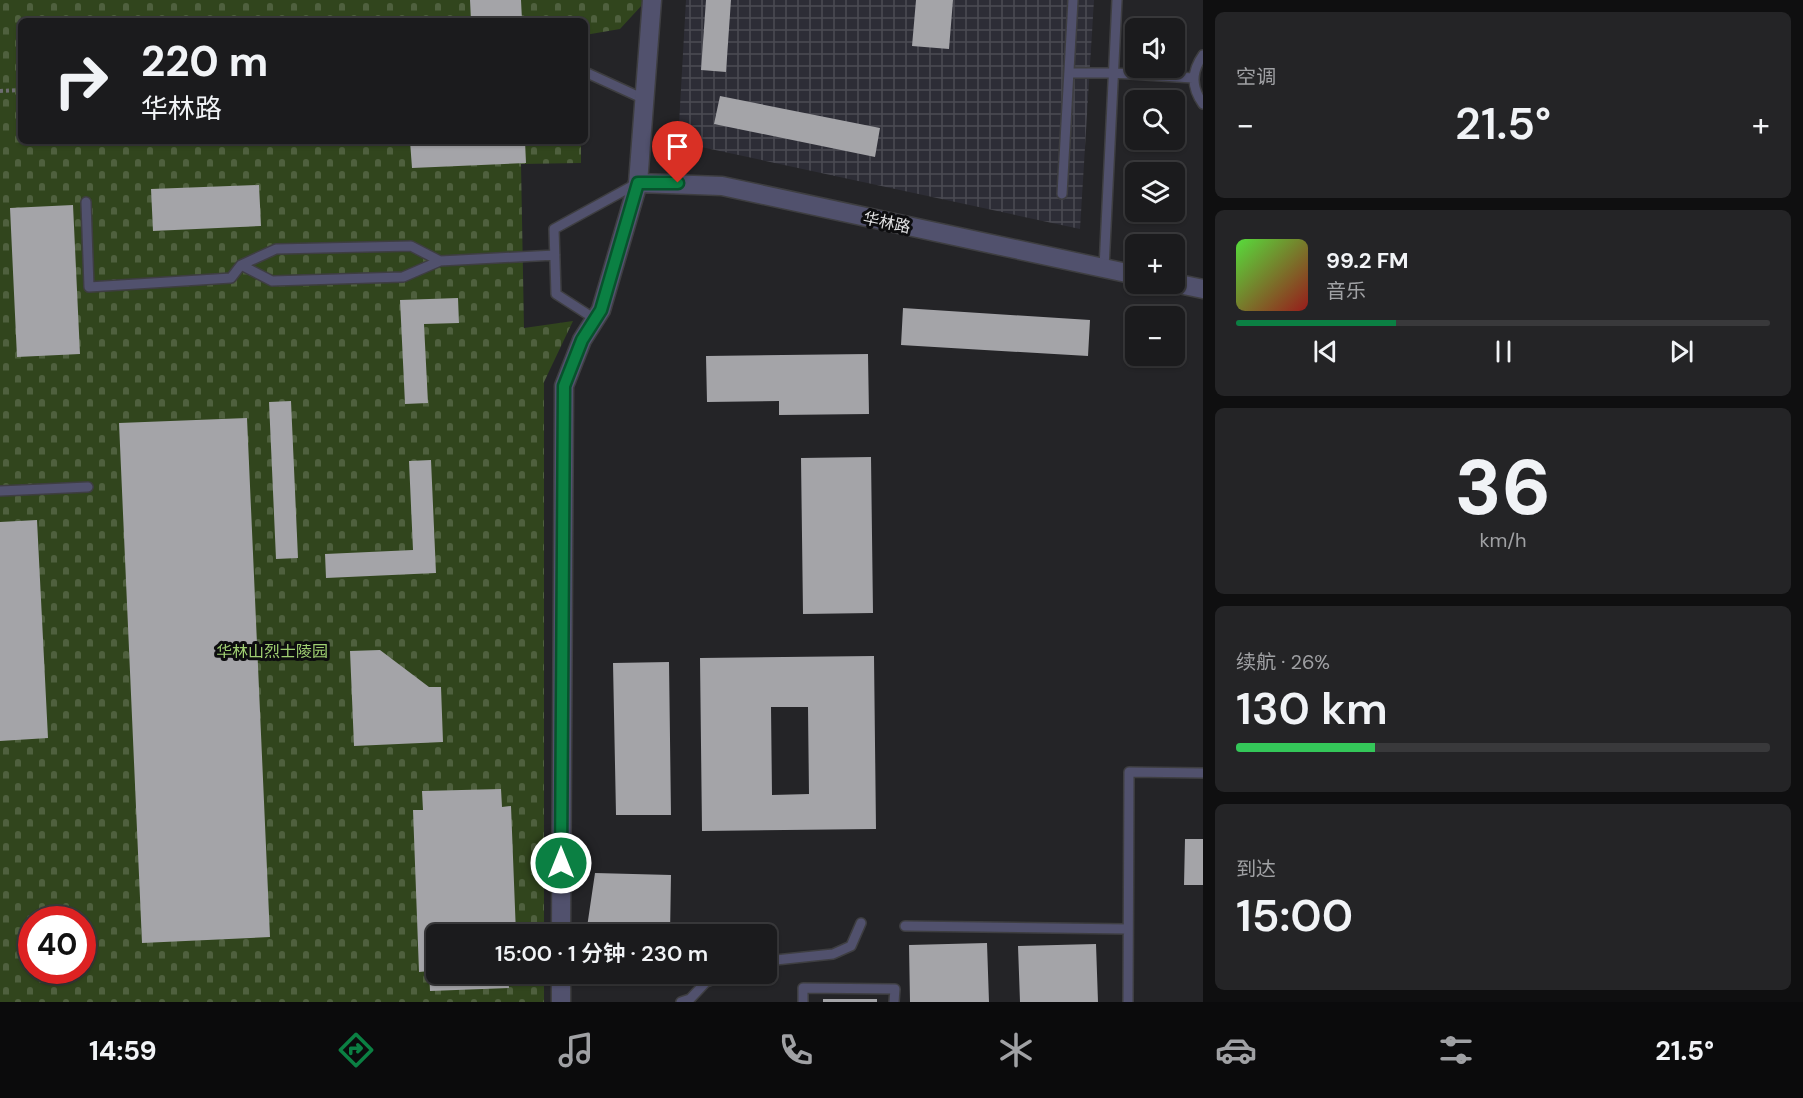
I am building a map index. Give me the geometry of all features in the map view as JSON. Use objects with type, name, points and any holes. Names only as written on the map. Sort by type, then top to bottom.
[{"type":"street","points":[[561,924],[562,410],[564,386],[570,367],[601,310],[638,183],[652,0]]},
{"type":"street","name":"华林路","points":[[638,183],[722,186],[1125,273]]},
{"type":"street","points":[[1185,285],[1203,289]]},
{"type":"street","points":[[561,984],[561,1002]]},
{"type":"lane","points":[[1062,194],[1073,0]]},
{"type":"lane","points":[[1104,268],[1117,0]]},
{"type":"lane","points":[[1203,56],[1196,64],[1193,78],[1195,91],[1203,104]]},
{"type":"lane","points":[[588,73],[644,99]]},
{"type":"lane","points":[[1069,74],[1114,73],[1193,78]]},
{"type":"lane","points":[[595,319],[556,294],[554,229],[638,183]]},
{"type":"lane","points":[[86,202],[89,287],[231,278],[241,265],[276,249],[411,246],[440,261]]},
{"type":"lane","points":[[241,265],[272,280],[403,277],[440,261],[555,255]]},
{"type":"lane","points":[[0,491],[88,487]]},
{"type":"lane","points":[[1128,1002],[1129,772],[1203,773]]},
{"type":"lane","points":[[777,960],[833,954],[851,946],[861,923]]},
{"type":"lane","points":[[904,926],[1128,929]]},
{"type":"lane","points":[[681,1002],[690,999],[704,984]]},
{"type":"lane","points":[[803,1002],[803,988],[895,989],[894,1002]]},
{"type":"path","points":[[0,91],[18,90]]},
{"type":"shaded area","points":[[686,0],[1094,0],[1080,229],[678,142]]},
{"type":"green space","name":"华林山烈士陵园","points":[[0,0],[643,0],[643,4],[620,29],[588,34],[588,18],[18,18],[18,144],[581,144],[581,163],[521,164],[524,328],[573,321],[544,382],[544,924],[426,924],[426,984],[544,984],[544,1002],[0,1002]]},
{"type":"building","points":[[470,0],[521,0],[522,18],[471,18]]},
{"type":"building","points":[[706,0],[731,0],[726,72],[701,70]]},
{"type":"building","points":[[916,0],[953,0],[949,49],[912,46]]},
{"type":"building","points":[[720,96],[880,128],[875,157],[714,124]]},
{"type":"building","points":[[410,144],[525,144],[526,163],[412,168]]},
{"type":"building","points":[[259,185],[261,226],[153,231],[151,189]]},
{"type":"building","points":[[73,205],[80,354],[17,357],[10,208]]},
{"type":"building","points":[[458,298],[459,323],[424,324],[428,403],[405,404],[400,300]]},
{"type":"building","points":[[903,308],[1090,320],[1088,356],[901,345]]},
{"type":"building","points":[[868,354],[869,414],[779,415],[779,401],[707,402],[706,356]]},
{"type":"building","points":[[291,401],[298,558],[276,559],[269,402]]},
{"type":"building","points":[[247,418],[270,937],[142,943],[119,423]]},
{"type":"building","points":[[871,457],[873,613],[803,614],[801,458]]},
{"type":"building","points":[[431,460],[436,573],[326,578],[325,554],[413,550],[409,461]]},
{"type":"building","points":[[37,520],[48,738],[0,741],[0,522]]},
{"type":"building","points":[[380,650],[429,687],[441,687],[443,742],[354,746],[350,651]]},
{"type":"building","points":[[874,656],[876,829],[702,831],[700,658]],"holes":[[[771,707],[808,707],[809,794],[772,795]]]},
{"type":"building","points":[[669,662],[671,815],[616,815],[613,663]]},
{"type":"building","points":[[501,789],[502,807],[511,806],[516,924],[426,924],[426,971],[419,972],[413,810],[423,810],[422,791]]},
{"type":"building","points":[[1185,839],[1203,839],[1203,885],[1184,885]]},
{"type":"building","points":[[595,873],[671,875],[670,924],[587,924]]},
{"type":"building","points":[[987,943],[989,1002],[910,1002],[909,945]]},
{"type":"building","points":[[1096,944],[1098,1002],[1020,1002],[1018,946]]},
{"type":"building","points":[[430,984],[509,984],[509,988],[430,991]]},
{"type":"building","points":[[823,999],[877,999],[877,1002],[823,1002]]},
{"type":"route","points":[[561,863],[562,410],[564,386],[582,340],[601,310],[638,183],[678,183]]}]
